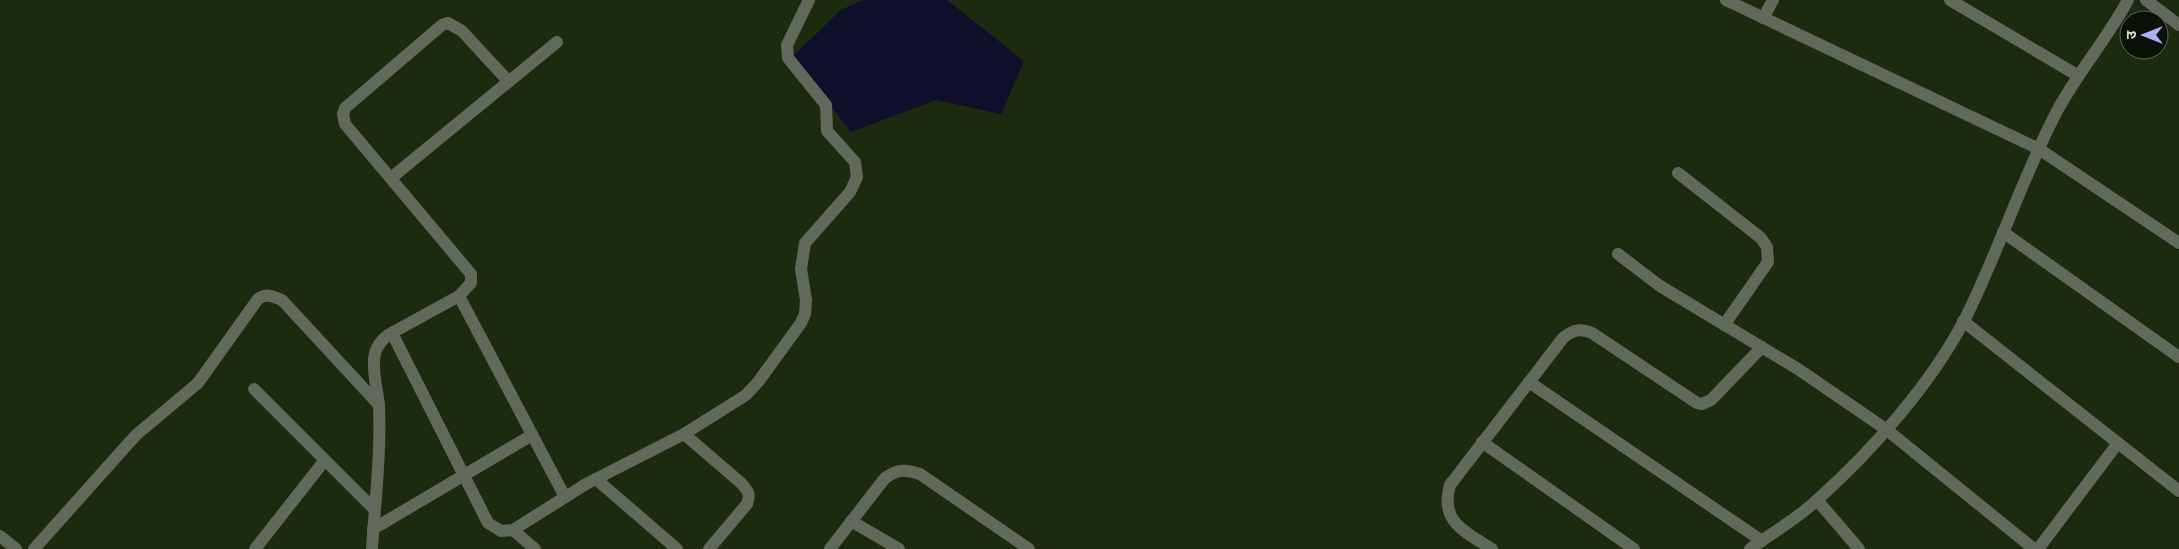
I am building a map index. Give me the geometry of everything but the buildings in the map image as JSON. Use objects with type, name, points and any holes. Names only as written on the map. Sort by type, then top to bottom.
[{"type":"street","points":[[392,333],[465,474],[488,523],[502,531],[513,530],[596,479],[684,434],[746,395],[758,382],[801,323],[805,314],[806,300],[801,270],[805,243],[850,192],[857,177],[855,162],[827,131],[826,105],[788,58],[787,45],[809,0]]},
{"type":"street","points":[[1726,0],[2039,149],[2179,243]]},
{"type":"street","points":[[1763,18],[1773,0]]},
{"type":"street","points":[[1950,0],[2077,75]]},
{"type":"street","points":[[1750,549],[1817,500],[1888,430],[1932,370],[1963,321],[2039,149],[2077,75],[2116,23],[2128,0]]},
{"type":"street","points":[[2146,0],[2179,25]]},
{"type":"street","points":[[372,549],[379,405],[374,355],[380,341],[459,296],[471,283],[471,274],[345,124],[343,114],[345,108],[442,25],[448,23],[457,27],[508,81]]},
{"type":"street","points":[[391,178],[557,42]]},
{"type":"street","points":[[1678,173],[1760,238],[1767,247],[1768,262],[1724,325]]},
{"type":"street","points":[[2003,232],[2179,358]]},
{"type":"street","points":[[1618,254],[1660,286],[1762,347],[1888,430],[2036,549],[2118,442]]},
{"type":"street","points":[[34,549],[136,435],[198,382],[258,298],[264,295],[270,295],[282,300],[379,405]]},
{"type":"street","points":[[459,296],[565,498]]},
{"type":"street","points":[[1963,321],[2179,491]]},
{"type":"street","points":[[1492,549],[1460,528],[1452,519],[1447,506],[1450,485],[1563,338],[1571,331],[1582,328],[1592,332],[1696,403],[1702,404],[1711,400],[1762,347]]},
{"type":"street","points":[[1529,382],[1762,541]]},
{"type":"street","points":[[254,389],[374,509]]},
{"type":"street","points":[[684,434],[748,490],[750,497],[747,504],[709,549]]},
{"type":"street","points":[[373,529],[532,435]]},
{"type":"street","points":[[1482,442],[1634,549]]},
{"type":"street","points":[[255,549],[325,460]]},
{"type":"street","points":[[830,549],[885,478],[897,470],[906,470],[920,474],[1029,549]]},
{"type":"street","points":[[596,479],[677,549]]},
{"type":"street","points":[[1817,500],[1859,549]]},
{"type":"street","points":[[851,521],[899,549]]},
{"type":"street","points":[[513,530],[535,549]]},
{"type":"street","points":[[0,536],[16,549]]},
{"type":"shaded area","points":[[862,0],[947,0],[1024,61],[1001,114],[936,100],[851,132],[792,57],[841,10]]}]
